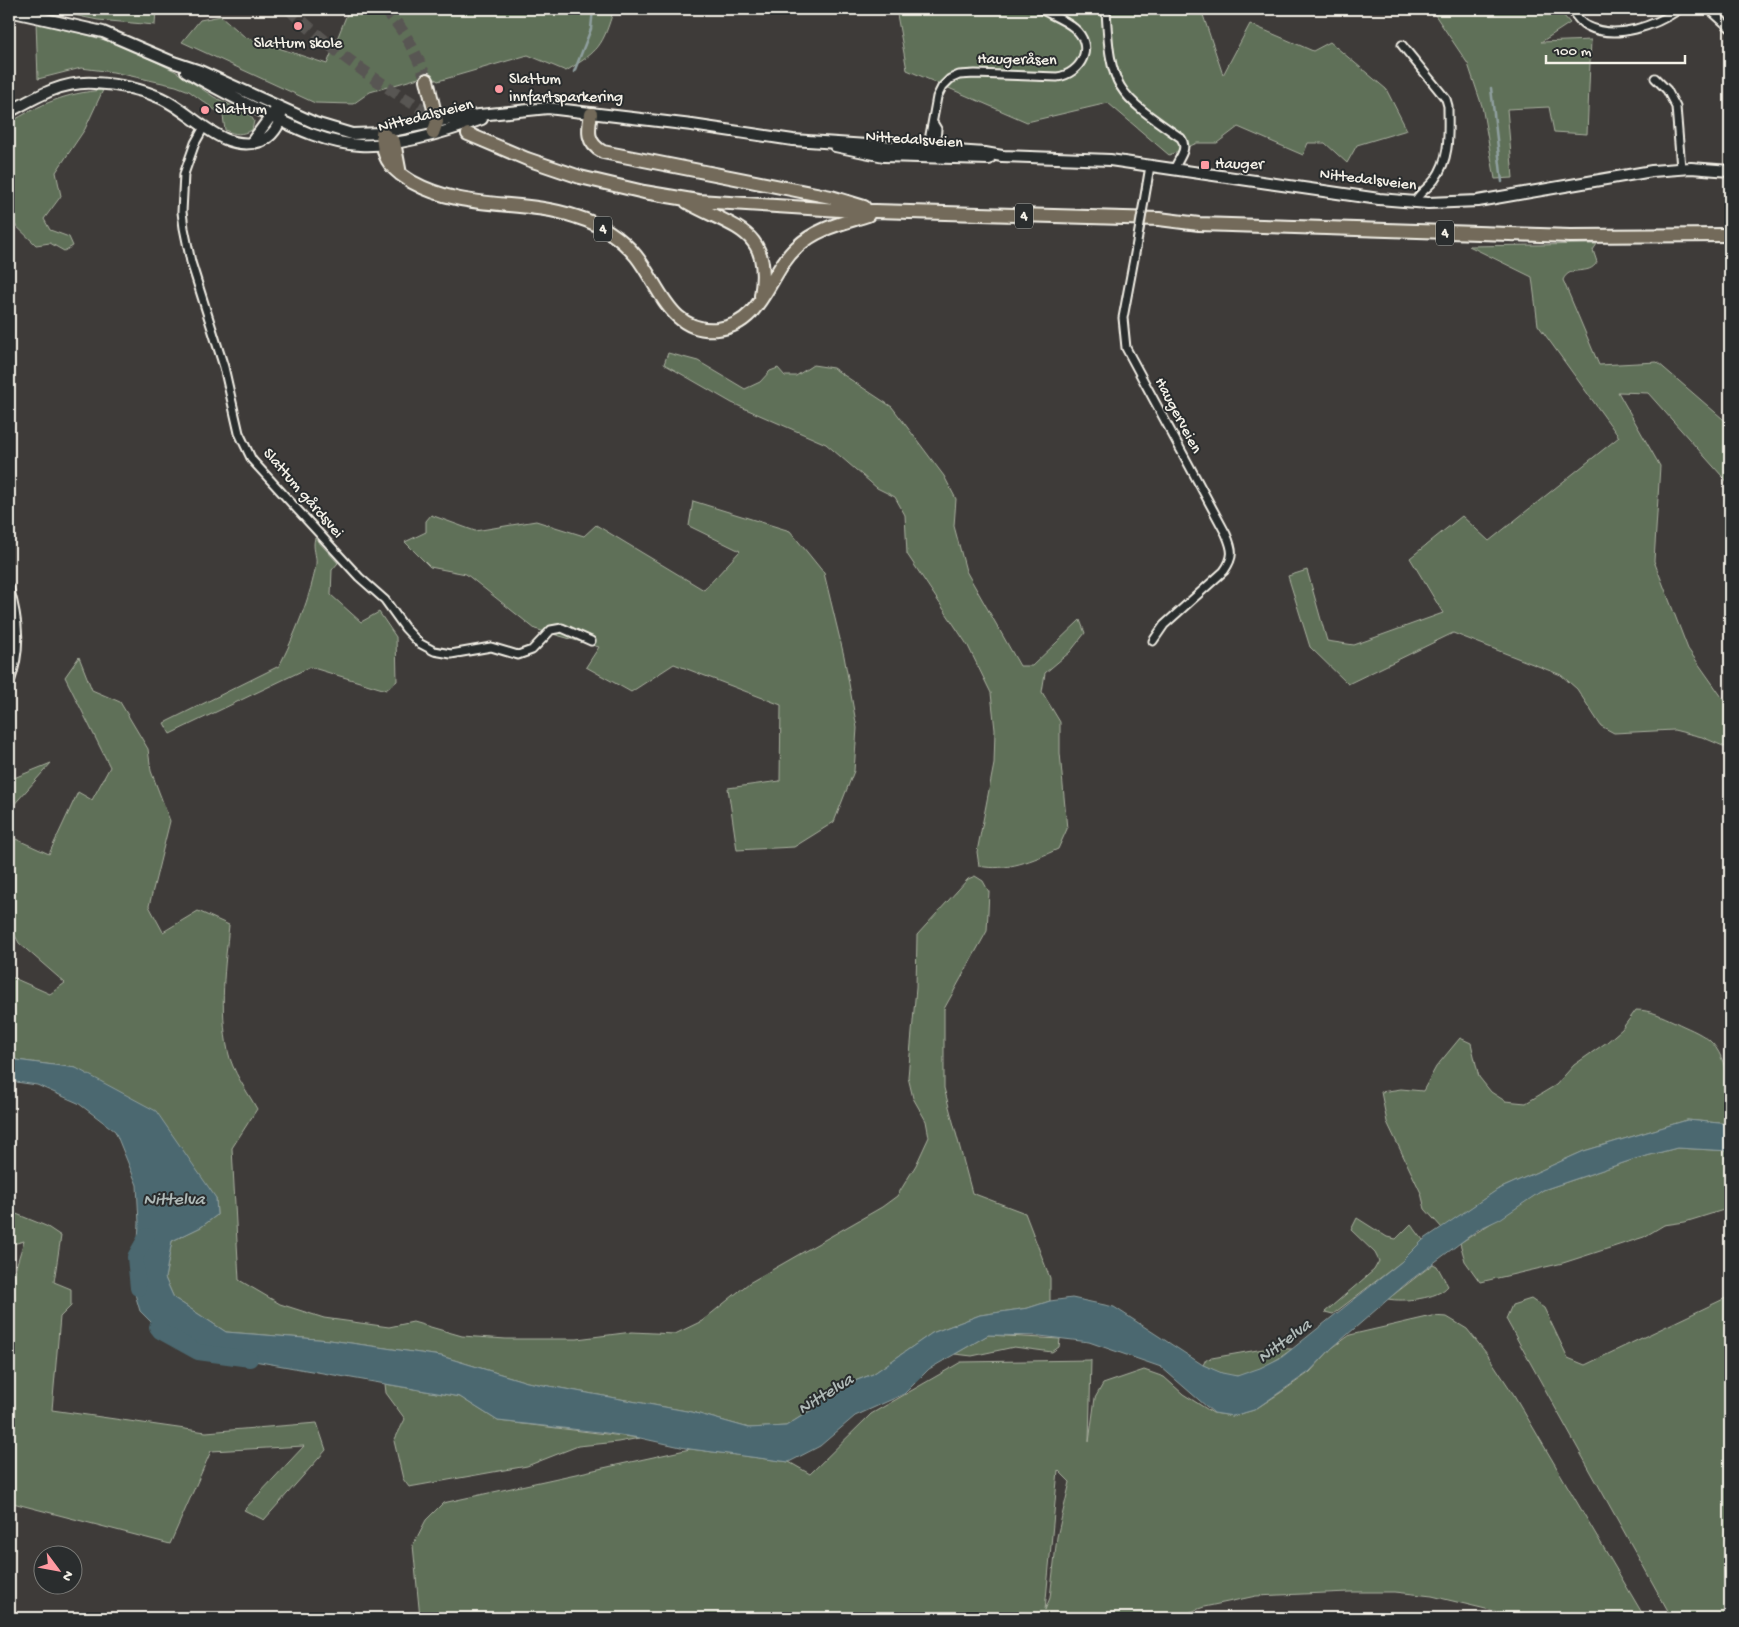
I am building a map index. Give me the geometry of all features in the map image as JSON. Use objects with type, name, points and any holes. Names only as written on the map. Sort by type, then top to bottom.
[{"type":"highway","points":[[427,80],[435,128]]},
{"type":"highway","name":"4","points":[[590,114],[589,138],[594,146],[603,152],[831,197],[878,212]]},
{"type":"highway","name":"4","points":[[468,134],[512,153],[580,177],[681,199],[767,207],[878,212],[1159,219],[1200,216],[1522,227],[1730,227]]},
{"type":"highway","name":"4","points":[[386,140],[400,174],[422,187],[453,199],[554,211],[600,226],[620,240],[636,257],[672,312],[694,326],[713,329],[732,326],[748,316],[761,301],[785,261],[802,242],[824,229],[878,212]]},
{"type":"highway","name":"4","points":[[681,199],[731,222],[753,241],[760,253],[764,270],[761,301]]},
{"type":"highway","name":"4","points":[[1159,219],[1199,224],[1511,235],[1730,235]]},
{"type":"main road","name":"Nittedalsveien","points":[[9,11],[103,32],[173,62],[200,71],[315,123],[343,132],[386,140],[435,128]]},
{"type":"main road","name":"Nittedalsveien","points":[[173,62],[219,90],[280,121],[330,141],[362,145],[494,115],[538,108],[824,143],[932,153],[985,153],[1002,156],[1101,160],[1414,203],[1478,201],[1626,174],[1681,168],[1730,171]]},
{"type":"main road","points":[[9,112],[51,90],[76,83],[94,83],[153,95],[179,108],[229,142],[243,144],[267,139],[280,121],[281,108]]},
{"type":"main road","points":[[251,143],[270,115],[281,108]]},
{"type":"street","name":"Haugeråsen","points":[[932,153],[937,129],[934,124],[939,91],[946,83],[959,75],[1057,78],[1076,70],[1082,62],[1084,54],[1082,38],[1074,28],[1040,9]]},
{"type":"street","points":[[1106,9],[1108,49],[1118,83],[1136,107],[1181,138],[1184,144],[1184,152],[1174,170]]},
{"type":"street","points":[[1571,9],[1586,26],[1601,30],[1626,30],[1659,22],[1680,9]]},
{"type":"street","points":[[1709,9],[1730,28]]},
{"type":"street","points":[[1402,45],[1446,99],[1448,106],[1446,157],[1437,178],[1417,196],[1414,203]]},
{"type":"street","points":[[1655,78],[1667,90],[1676,107],[1681,168]]},
{"type":"street","name":"Slattum gårdsvei","points":[[204,126],[195,143],[184,174],[182,212],[184,228],[191,262],[224,367],[239,433],[252,460],[359,577],[385,600],[419,643],[434,651],[451,654],[491,647],[518,655],[532,650],[551,630],[562,628],[591,642]]},
{"type":"street","name":"Haugerveien","points":[[1150,166],[1123,318],[1126,348],[1226,534],[1233,552],[1232,561],[1224,571],[1164,625],[1153,641]]},
{"type":"street","points":[[9,587],[19,629],[17,654],[9,685]]},
{"type":"green space","points":[[43,9],[156,9],[155,25],[98,20]]},
{"type":"green space","points":[[349,9],[614,9],[603,40],[586,58],[566,71],[528,55],[438,81],[429,75],[370,92],[353,104],[315,103],[182,42],[200,20],[221,16],[245,37],[327,64]]},
{"type":"green space","points":[[896,9],[1201,9],[1223,75],[1250,24],[1313,51],[1330,42],[1386,89],[1407,130],[1357,145],[1347,163],[1325,143],[1308,143],[1303,155],[1238,127],[1217,143],[1197,143],[1169,155],[1108,103],[1027,122],[907,70]]},
{"type":"green space","points":[[1431,9],[1558,9],[1570,23],[1541,42],[1591,40],[1587,134],[1554,132],[1549,107],[1507,109],[1513,178],[1495,179],[1482,106],[1468,64]]},
{"type":"green space","points":[[36,21],[119,44],[175,71],[214,97],[250,115],[254,121],[252,130],[238,134],[225,130],[223,116],[189,91],[176,86],[113,72],[81,68],[38,79]]},
{"type":"green space","points":[[103,90],[85,129],[56,172],[61,196],[44,219],[50,230],[69,237],[73,246],[64,251],[50,243],[36,245],[9,219],[9,123],[54,100]]},
{"type":"green space","points":[[1597,244],[1593,250],[1597,262],[1594,266],[1570,273],[1563,280],[1599,365],[1657,362],[1730,425],[1730,485],[1648,393],[1618,392],[1660,466],[1654,561],[1688,649],[1724,700],[1730,719],[1730,749],[1702,737],[1674,730],[1614,733],[1601,726],[1577,689],[1561,675],[1453,633],[1348,684],[1310,647],[1288,576],[1307,570],[1327,641],[1354,645],[1443,613],[1410,558],[1462,516],[1489,541],[1619,437],[1538,325],[1532,277],[1469,246]]},
{"type":"green space","points":[[668,353],[698,361],[745,389],[760,382],[770,371],[778,368],[785,376],[796,376],[813,365],[833,368],[892,407],[944,476],[956,499],[954,526],[966,571],[1020,666],[1032,666],[1080,620],[1085,633],[1070,652],[1045,673],[1042,692],[1060,722],[1060,753],[1067,829],[1058,849],[1020,864],[999,867],[979,866],[977,852],[994,764],[995,730],[991,693],[968,646],[907,554],[905,515],[895,497],[877,488],[826,444],[732,403],[664,364]]},
{"type":"green space","points":[[693,501],[790,531],[824,573],[844,656],[857,728],[854,771],[834,822],[794,847],[737,850],[728,788],[780,781],[781,705],[674,664],[631,692],[586,667],[599,647],[535,629],[466,574],[430,567],[405,542],[426,532],[426,521],[431,515],[475,531],[536,521],[584,536],[596,525],[704,590],[740,551],[689,526]]},
{"type":"green space","points":[[315,538],[338,563],[332,570],[331,595],[361,622],[379,612],[396,637],[397,681],[386,690],[310,667],[170,734],[164,723],[279,666],[296,630],[314,576],[316,564]]},
{"type":"green space","points":[[79,657],[92,690],[120,702],[148,749],[151,771],[170,821],[149,906],[163,932],[198,911],[229,925],[223,1003],[225,1035],[233,1066],[257,1109],[232,1148],[239,1280],[280,1304],[324,1318],[389,1327],[413,1322],[462,1336],[506,1339],[577,1339],[632,1332],[675,1334],[702,1321],[749,1283],[882,1207],[897,1196],[916,1165],[929,1137],[926,1121],[913,1098],[908,1077],[916,988],[917,935],[968,879],[975,876],[983,881],[989,892],[987,931],[944,1009],[944,1088],[972,1193],[1025,1213],[1050,1278],[1050,1301],[1028,1308],[980,1315],[932,1333],[873,1374],[829,1391],[816,1407],[786,1426],[749,1428],[692,1412],[527,1382],[441,1356],[330,1340],[226,1332],[174,1298],[165,1278],[172,1241],[201,1227],[217,1215],[216,1198],[76,1068],[9,1059],[9,976],[50,994],[65,983],[19,943],[9,924],[9,836],[49,854],[78,792],[92,800],[110,767],[65,677]]},
{"type":"green space","points":[[51,763],[11,808],[9,812],[9,780]]},
{"type":"green space","points":[[1636,1010],[1656,1014],[1693,1030],[1709,1040],[1716,1048],[1725,1068],[1730,1103],[1730,1124],[1687,1120],[1584,1151],[1497,1190],[1442,1228],[1425,1209],[1421,1193],[1387,1122],[1381,1092],[1401,1089],[1423,1091],[1436,1067],[1460,1038],[1471,1043],[1479,1077],[1491,1092],[1505,1101],[1526,1103],[1556,1085],[1574,1065],[1607,1042],[1622,1029]]},
{"type":"green space","points":[[1677,1148],[1730,1151],[1730,1208],[1685,1222],[1664,1225],[1644,1237],[1563,1263],[1480,1282],[1465,1261],[1460,1243],[1543,1190],[1635,1159]]},
{"type":"green space","points":[[9,1211],[46,1226],[61,1236],[54,1282],[71,1289],[71,1306],[60,1317],[52,1410],[206,1432],[317,1423],[326,1450],[264,1520],[244,1510],[304,1446],[211,1451],[170,1544],[9,1502],[9,1273],[15,1270],[24,1241],[9,1245]]},
{"type":"green space","points":[[1357,1218],[1387,1237],[1396,1239],[1411,1224],[1423,1240],[1401,1262],[1333,1314],[1325,1312],[1374,1270],[1379,1261],[1375,1253],[1351,1230]]},
{"type":"green space","points":[[1433,1264],[1437,1266],[1448,1286],[1443,1290],[1437,1294],[1420,1299],[1388,1299]]},
{"type":"green space","points":[[1730,1296],[1730,1618],[1672,1618],[1506,1319],[1512,1305],[1531,1299],[1544,1308],[1568,1358],[1585,1365]]},
{"type":"green space","points":[[1432,1316],[1447,1317],[1467,1329],[1487,1354],[1514,1395],[1645,1618],[1523,1618],[1432,1596],[1395,1592],[1349,1592],[1256,1596],[1204,1607],[1174,1618],[420,1618],[413,1545],[426,1520],[443,1503],[690,1449],[789,1462],[810,1474],[871,1414],[961,1362],[1091,1360],[1089,1442],[1095,1398],[1103,1384],[1144,1370],[1164,1377],[1183,1394],[1213,1413],[1233,1416],[1254,1410],[1280,1393],[1310,1372],[1332,1348],[1350,1335]],"holes":[[[1058,1470],[1070,1482],[1057,1537],[1050,1598],[1045,1610]]]},
{"type":"green space","points":[[988,1335],[1060,1339],[1059,1347],[1052,1352],[1014,1347],[972,1356],[955,1354]]},
{"type":"green space","points":[[1269,1348],[1292,1349],[1266,1366],[1243,1375],[1228,1375],[1203,1365],[1206,1359]]},
{"type":"green space","points":[[385,1384],[460,1397],[498,1421],[640,1438],[578,1446],[527,1466],[409,1487],[403,1479],[394,1441],[405,1419],[386,1393]]},
{"type":"water","name":"Nittelva","points":[[9,1059],[76,1068],[156,1111],[216,1198],[217,1215],[201,1227],[172,1241],[165,1278],[174,1298],[226,1332],[330,1340],[441,1356],[527,1382],[692,1412],[749,1428],[786,1426],[816,1407],[829,1391],[873,1374],[932,1333],[980,1315],[1028,1308],[1050,1301],[1072,1298],[1114,1307],[1203,1365],[1222,1373],[1237,1376],[1260,1368],[1282,1357],[1401,1262],[1423,1240],[1497,1190],[1584,1151],[1687,1120],[1730,1124],[1730,1151],[1677,1148],[1635,1159],[1543,1190],[1500,1219],[1479,1229],[1408,1282],[1332,1348],[1309,1372],[1254,1410],[1233,1416],[1214,1413],[1161,1367],[1089,1342],[1040,1336],[988,1335],[929,1369],[904,1394],[855,1416],[820,1446],[789,1462],[690,1449],[640,1438],[599,1432],[498,1421],[460,1397],[197,1351],[160,1331],[140,1311],[135,1294],[139,1223],[137,1185],[115,1131],[78,1103],[37,1085],[9,1081]]},
{"type":"waterway","points":[[574,72],[591,29],[593,9]]},
{"type":"waterway","points":[[1491,88],[1502,182]]},
{"type":"waterway","name":"Nittelva","points":[[138,1288],[135,1257],[147,1236]]},
{"type":"waterway","name":"Nittelva","points":[[157,1327],[160,1331],[198,1352],[250,1359]]},
{"type":"tunnel","points":[[289,9],[362,70],[442,120]]},
{"type":"tunnel","points":[[384,9],[404,33],[427,80]]},
{"type":"place","name":"Slattum skole","points":[[298,26]]},
{"type":"place","name":"Slattum innfartsparkering","points":[[499,89]]},
{"type":"place","name":"Slattum","points":[[205,110]]},
{"type":"place","name":"Hauger","points":[[1205,165]]}]
